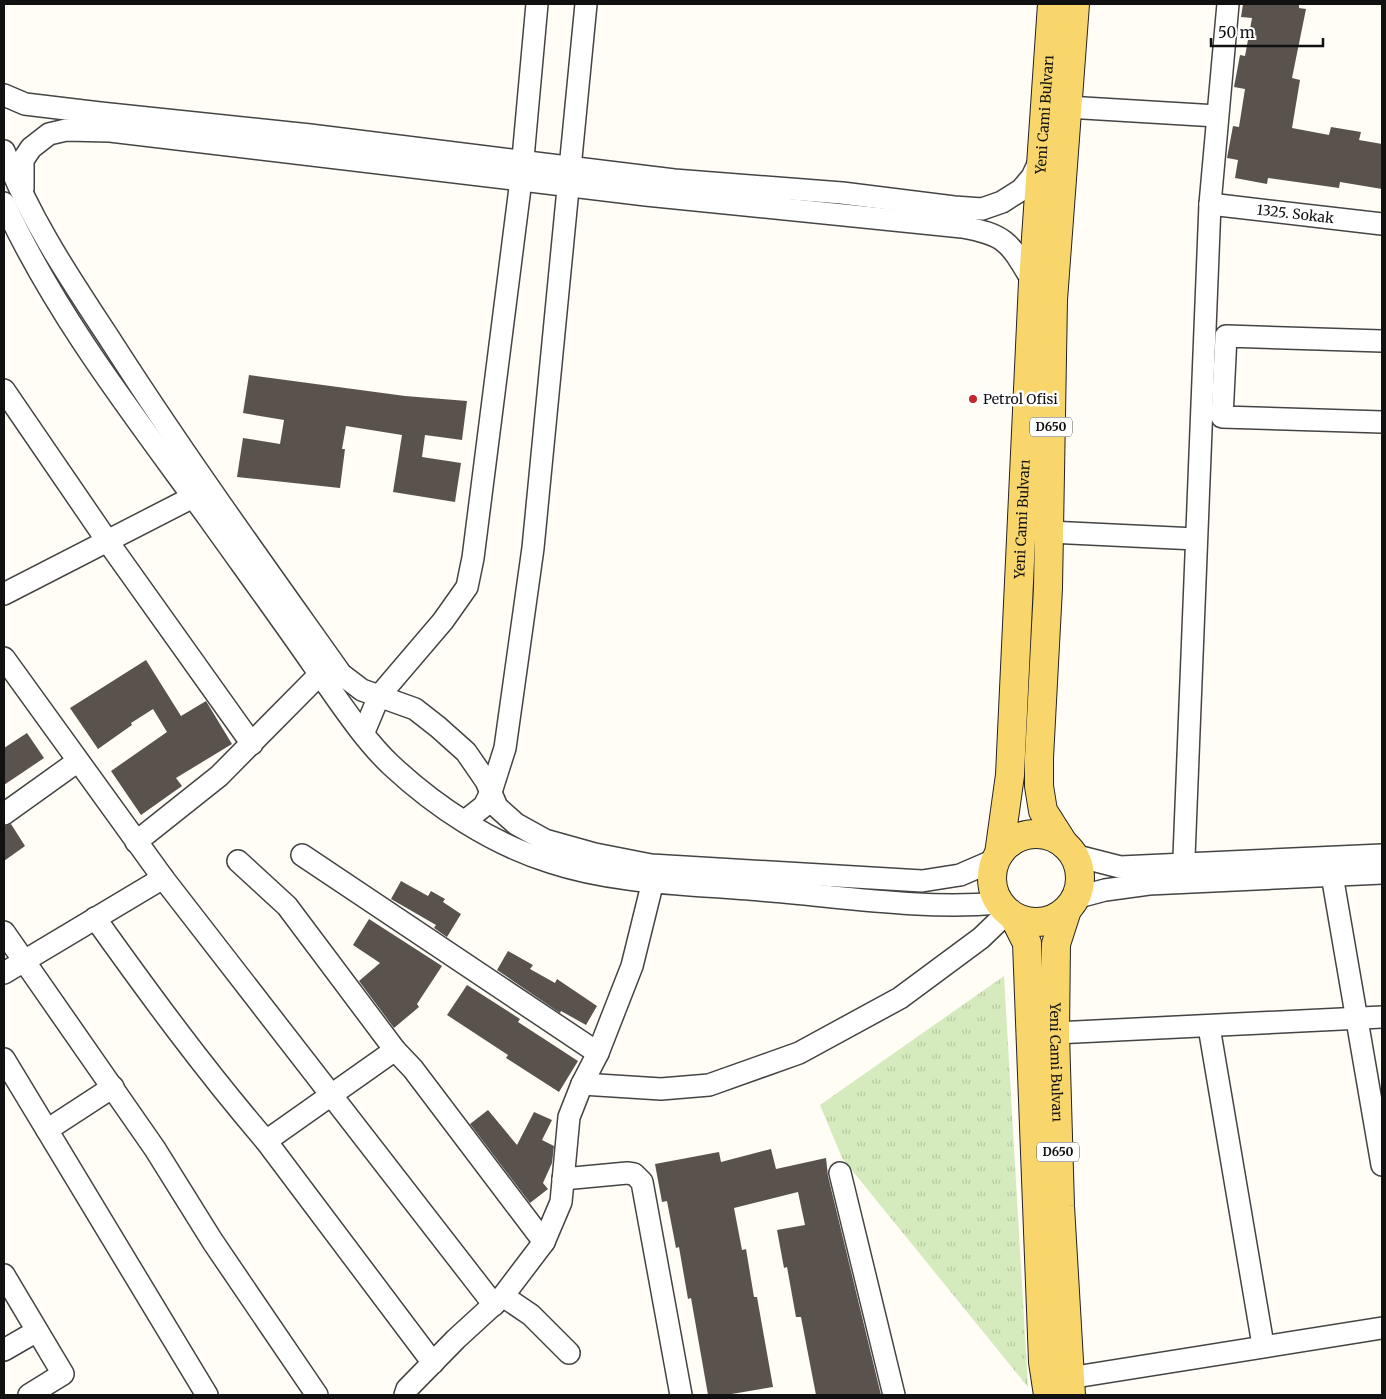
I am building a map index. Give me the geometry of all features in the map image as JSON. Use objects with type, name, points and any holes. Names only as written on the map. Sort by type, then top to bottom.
[{"type":"main road","name":"Yeni Cami Bulvarı","points":[[998,857],[1010,775],[1033,282],[1052,4]]},
{"type":"main road","name":"Yeni Cami Bulvarı","points":[[1069,850],[1043,811],[1039,786],[1049,532],[1052,300],[1075,4]]},
{"type":"main road","points":[[1029,835],[1051,837],[1069,850],[1079,869],[1080,884],[1071,904],[1055,918],[1042,922],[1028,922],[1007,911],[992,882],[993,868],[1008,843],[1029,835]]},
{"type":"main road","name":"Yeni Cami Bulvarı","points":[[1054,1391],[1060,1206],[1055,1033],[1056,944],[1071,904]]},
{"type":"main road","name":"Yeni Cami Bulvarı","points":[[1007,911],[1027,943],[1043,1362],[1054,1391]]},
{"type":"street","points":[[364,732],[379,696],[443,621],[467,587],[473,558],[522,171],[537,4]]},
{"type":"street","points":[[465,821],[484,806],[491,792],[505,748],[533,548],[586,4]]},
{"type":"street","points":[[1183,873],[1210,204],[1228,4]]},
{"type":"street","points":[[4,95],[25,104],[522,171]]},
{"type":"street","points":[[1067,107],[1217,116]]},
{"type":"street","points":[[14,200],[23,160],[31,148],[50,134],[66,130],[110,131],[568,176],[987,231],[1003,239],[1013,249],[1033,282]]},
{"type":"street","points":[[4,151],[14,200],[59,307],[132,414],[364,732],[390,765],[451,813],[501,842],[550,862],[605,875],[652,881],[917,903],[974,905],[1007,911]]},
{"type":"street","points":[[568,176],[674,180],[842,193],[982,209],[1002,202],[1021,190],[1032,177],[1042,155]]},
{"type":"street","points":[[14,200],[39,229],[173,437],[341,674],[362,690],[415,709],[438,727],[466,752],[491,792],[497,806],[516,824],[545,840],[595,854],[652,864],[922,881],[960,875],[998,857]]},
{"type":"street","name":"1325. Sokak","points":[[1210,204],[1382,224]]},
{"type":"street","points":[[1382,340],[1226,336],[1222,418],[1382,422]]},
{"type":"street","points":[[1202,379],[1224,378]]},
{"type":"street","points":[[4,390],[108,542],[252,744]]},
{"type":"street","points":[[4,594],[193,497]]},
{"type":"street","points":[[1049,532],[1196,539]]},
{"type":"street","points":[[4,658],[162,878],[330,1096],[498,1301],[531,1316],[569,1353]]},
{"type":"street","points":[[136,842],[218,776],[320,674]]},
{"type":"street","points":[[4,814],[78,761]]},
{"type":"street","points":[[1069,850],[1120,867],[1183,873],[1332,875],[1382,873]]},
{"type":"street","points":[[1071,904],[1105,890],[1183,873],[1382,854]]},
{"type":"street","points":[[302,855],[598,1053]]},
{"type":"street","points":[[238,861],[287,906],[544,1242]]},
{"type":"street","points":[[1332,875],[1356,1018],[1377,1100],[1382,1165]]},
{"type":"street","points":[[4,973],[162,878]]},
{"type":"street","points":[[405,1395],[407,1389],[498,1301],[544,1242],[561,1202],[569,1117],[582,1084],[598,1053],[632,966],[652,881]]},
{"type":"street","points":[[582,1084],[661,1089],[709,1085],[799,1053],[900,998],[981,938],[1007,911]]},
{"type":"street","points":[[95,918],[217,1084],[266,1141],[433,1363]]},
{"type":"street","points":[[4,932],[23,962],[113,1086],[213,1242],[317,1395]]},
{"type":"street","points":[[1055,1033],[1209,1027],[1382,1017]]},
{"type":"street","points":[[1209,1027],[1263,1345]]},
{"type":"street","points":[[266,1141],[396,1050]]},
{"type":"street","points":[[4,1059],[207,1395]]},
{"type":"street","points":[[47,1130],[113,1086]]},
{"type":"street","points":[[563,1180],[626,1173],[634,1174],[642,1182],[681,1395]]},
{"type":"street","points":[[840,1173],[894,1395]]},
{"type":"street","points":[[4,1275],[63,1374],[29,1395]]},
{"type":"street","points":[[1054,1391],[1263,1345],[1382,1328]]},
{"type":"street","points":[[4,1350],[37,1331]]},
{"type":"green space","points":[[1004,976],[1028,1387],[842,1158],[820,1105]]},
{"type":"building","points":[[1243,4],[1299,4],[1299,8],[1306,9],[1292,78],[1300,80],[1292,128],[1329,135],[1331,127],[1361,132],[1359,140],[1382,144],[1382,189],[1340,182],[1339,188],[1268,178],[1267,184],[1235,178],[1238,160],[1227,158],[1233,126],[1239,127],[1245,89],[1234,87],[1240,55],[1245,56],[1252,18],[1241,17]]},
{"type":"building","points":[[249,375],[405,396],[467,401],[462,440],[425,435],[422,457],[461,463],[455,502],[393,492],[402,435],[346,426],[342,449],[345,449],[340,488],[237,477],[243,438],[280,444],[284,420],[243,413]]},
{"type":"building","points":[[146,660],[181,716],[206,701],[232,744],[176,778],[182,786],[141,815],[111,771],[167,732],[153,709],[131,723],[132,725],[98,749],[70,708]]},
{"type":"building","points":[[27,733],[44,758],[4,785],[4,748]]},
{"type":"building","points":[[11,824],[25,846],[4,861],[4,826]]},
{"type":"building","points":[[401,881],[428,896],[431,891],[445,899],[443,902],[461,914],[447,937],[434,928],[436,925],[391,899]]},
{"type":"building","points":[[369,919],[442,966],[417,1004],[419,1007],[394,1028],[359,981],[380,963],[353,945]]},
{"type":"building","points":[[508,951],[533,965],[530,969],[555,983],[557,979],[597,1006],[586,1025],[561,1011],[560,1013],[497,970]]},
{"type":"building","points":[[467,985],[520,1019],[518,1022],[578,1061],[559,1092],[506,1058],[508,1055],[447,1015]]},
{"type":"building","points":[[488,1110],[517,1145],[534,1112],[552,1120],[542,1140],[554,1146],[552,1163],[543,1183],[548,1189],[530,1203],[470,1124]]},
{"type":"building","points":[[771,1149],[776,1169],[826,1158],[828,1176],[881,1395],[816,1395],[801,1317],[796,1317],[787,1267],[784,1268],[777,1230],[805,1225],[798,1192],[734,1208],[742,1250],[746,1249],[754,1297],[757,1297],[773,1387],[726,1395],[708,1395],[691,1298],[688,1299],[679,1247],[676,1248],[667,1201],[662,1202],[655,1164],[719,1152],[721,1162]]},
{"type":"place","name":"Petrol Ofisi","points":[[973,399]]}]
